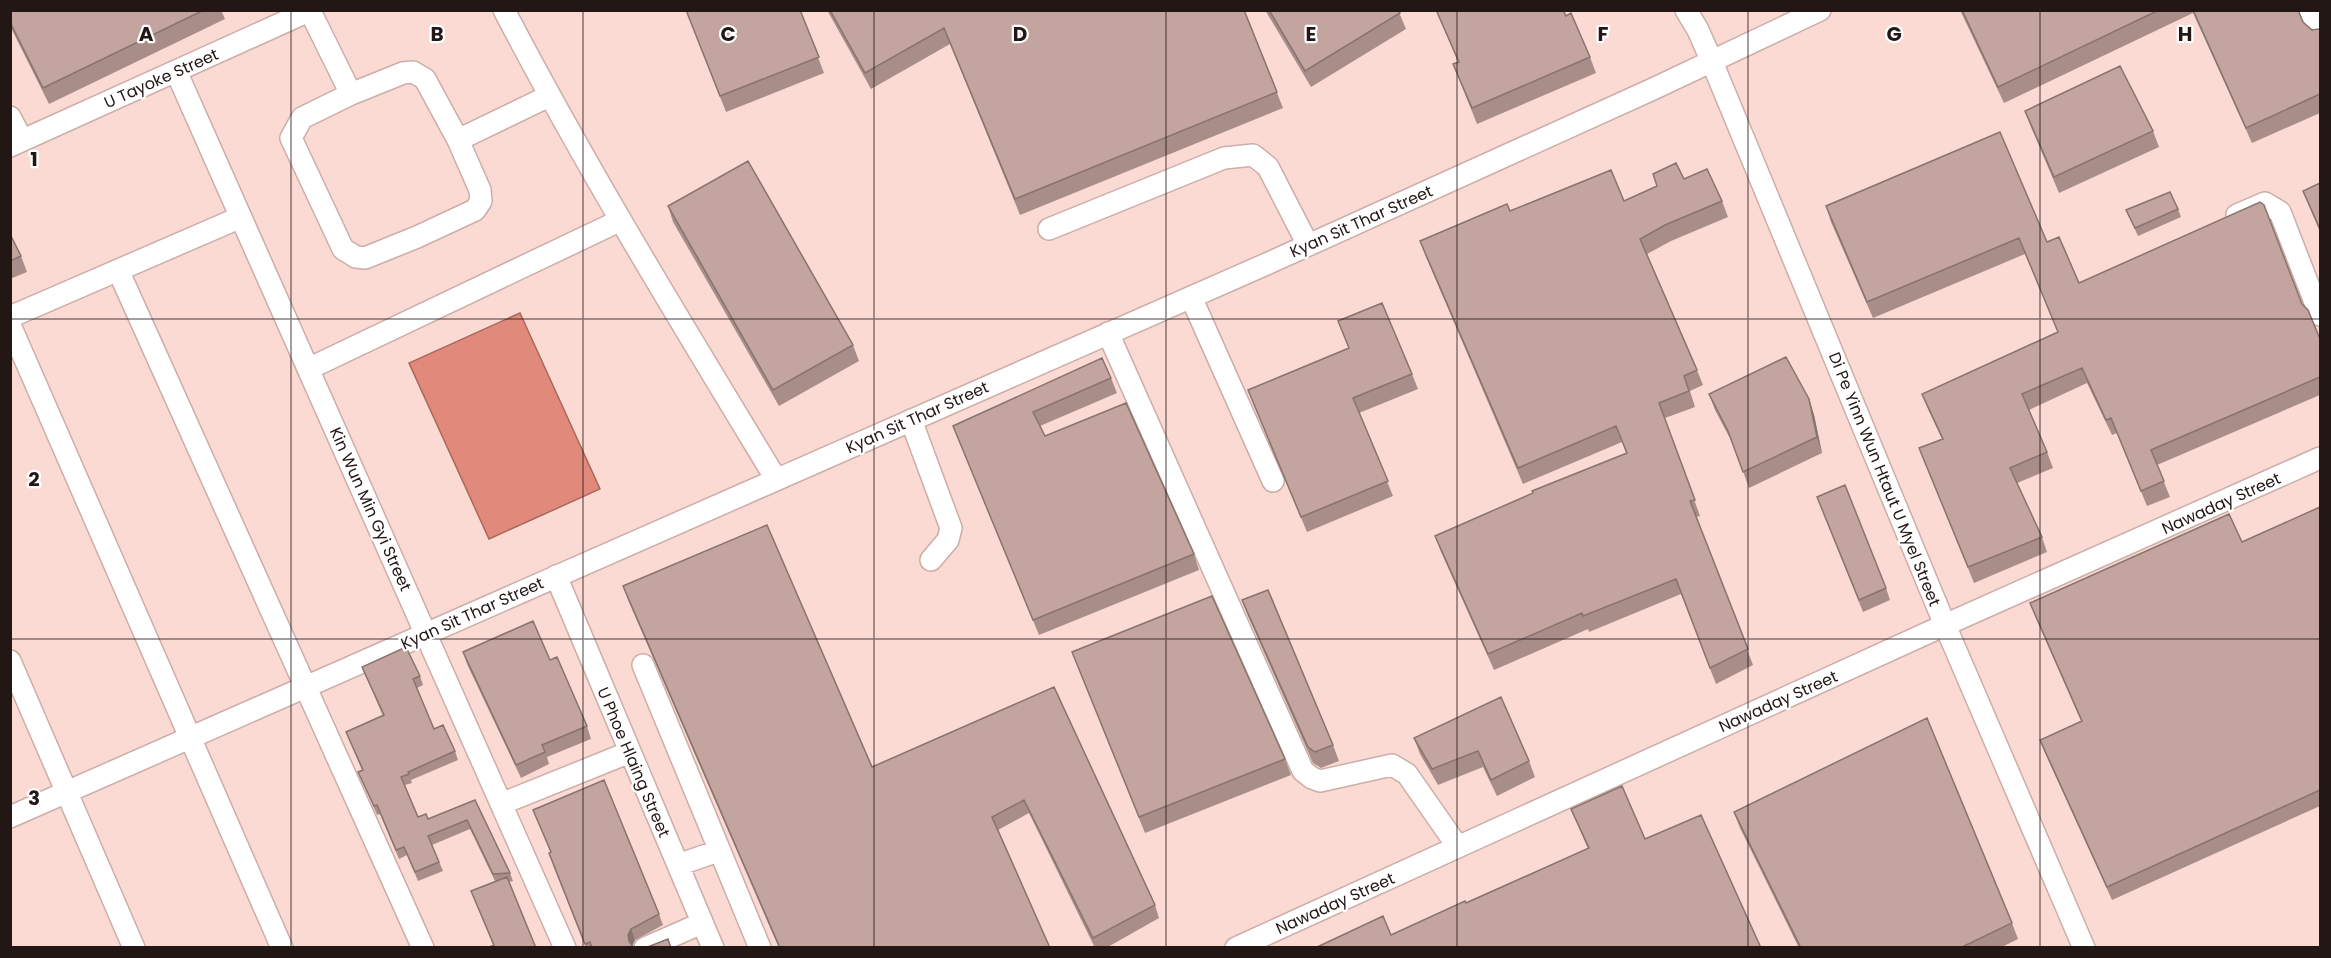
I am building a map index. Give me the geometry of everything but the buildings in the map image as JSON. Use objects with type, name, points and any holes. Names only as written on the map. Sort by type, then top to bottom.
[{"type":"street","points":[[504,10],[619,221],[776,479]]},
{"type":"street","name":"Di Pe Yinn Wun Htaut U Myel Street","points":[[1686,10],[1712,62],[1945,625],[2084,948]]},
{"type":"street","name":"Kyan Sit Thar Street","points":[[10,817],[1308,245],[1712,62],[1820,10]]},
{"type":"street","points":[[2310,10],[2320,33]]},
{"type":"street","points":[[310,11],[351,94]]},
{"type":"street","name":"U Tayoke Street","points":[[16,143],[310,11]]},
{"type":"street","name":"Kin Wun Min Gyi Street","points":[[176,71],[565,948]]},
{"type":"street","points":[[413,72],[425,79],[458,140],[480,190],[481,201],[475,210],[365,258],[356,257],[343,249],[291,138],[302,118],[351,94],[403,73],[413,72]]},
{"type":"street","points":[[458,140],[549,96]]},
{"type":"street","points":[[10,117],[16,143]]},
{"type":"street","points":[[1049,229],[1224,158],[1253,155],[1268,167],[1308,245]]},
{"type":"street","points":[[2221,222],[2265,203],[2280,212],[2320,315]]},
{"type":"street","points":[[10,317],[241,217]]},
{"type":"street","points":[[308,369],[619,221]]},
{"type":"street","points":[[118,270],[423,948]]},
{"type":"street","points":[[1191,297],[1273,481]]},
{"type":"street","points":[[10,325],[282,948]]},
{"type":"street","points":[[1108,333],[1303,771],[1312,778],[1320,780],[1392,765],[1407,774],[1458,847]]},
{"type":"street","points":[[911,420],[951,528],[948,540],[931,560]]},
{"type":"street","name":"Nawaday Street","points":[[1236,948],[1945,625],[2320,458]]},
{"type":"street","name":"U Phoe Hlaing Street","points":[[556,576],[713,948]]},
{"type":"street","points":[[10,661],[134,948]]},
{"type":"street","points":[[643,665],[760,948]]},
{"type":"street","points":[[501,804],[630,752]]},
{"type":"street","points":[[678,865],[718,851]]},
{"type":"street","points":[[645,948],[702,923]]},
{"type":"shaded area","points":[[520,313],[600,489],[489,539],[409,363]]}]
